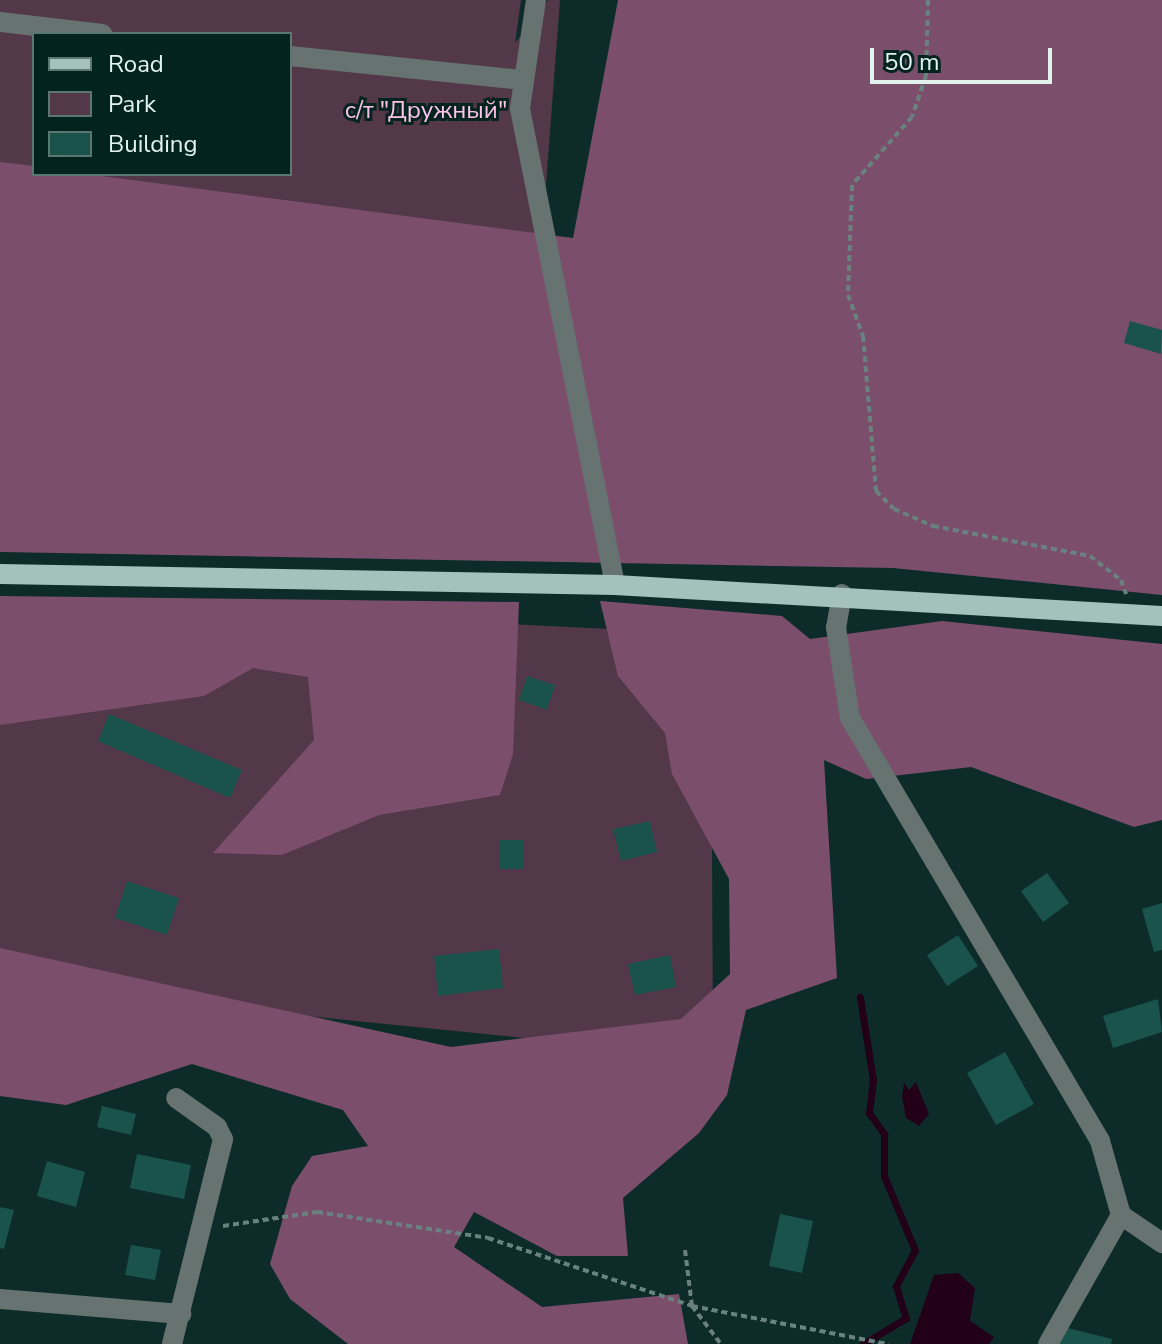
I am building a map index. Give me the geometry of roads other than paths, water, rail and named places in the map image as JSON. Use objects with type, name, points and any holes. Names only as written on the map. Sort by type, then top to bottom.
[{"type":"main road","points":[[0,574],[615,585],[842,594],[1162,616]]},
{"type":"street","points":[[536,0],[520,109],[615,585]]},
{"type":"street","points":[[0,22],[85,32]]},
{"type":"street","points":[[292,56],[524,80]]},
{"type":"street","points":[[842,594],[836,627],[850,718],[1100,1141],[1121,1215],[1162,1243]]},
{"type":"street","points":[[172,1344],[223,1139],[217,1127],[176,1098]]},
{"type":"street","points":[[1048,1344],[1121,1215]]},
{"type":"street","points":[[0,1299],[181,1314]]},
{"type":"waterway","points":[[860,997],[873,1080],[869,1113],[884,1134],[884,1176],[915,1250],[896,1286],[906,1318],[863,1344]]},
{"type":"park label","name":"с/т \"Дружный\"","points":[[426,111]]}]
